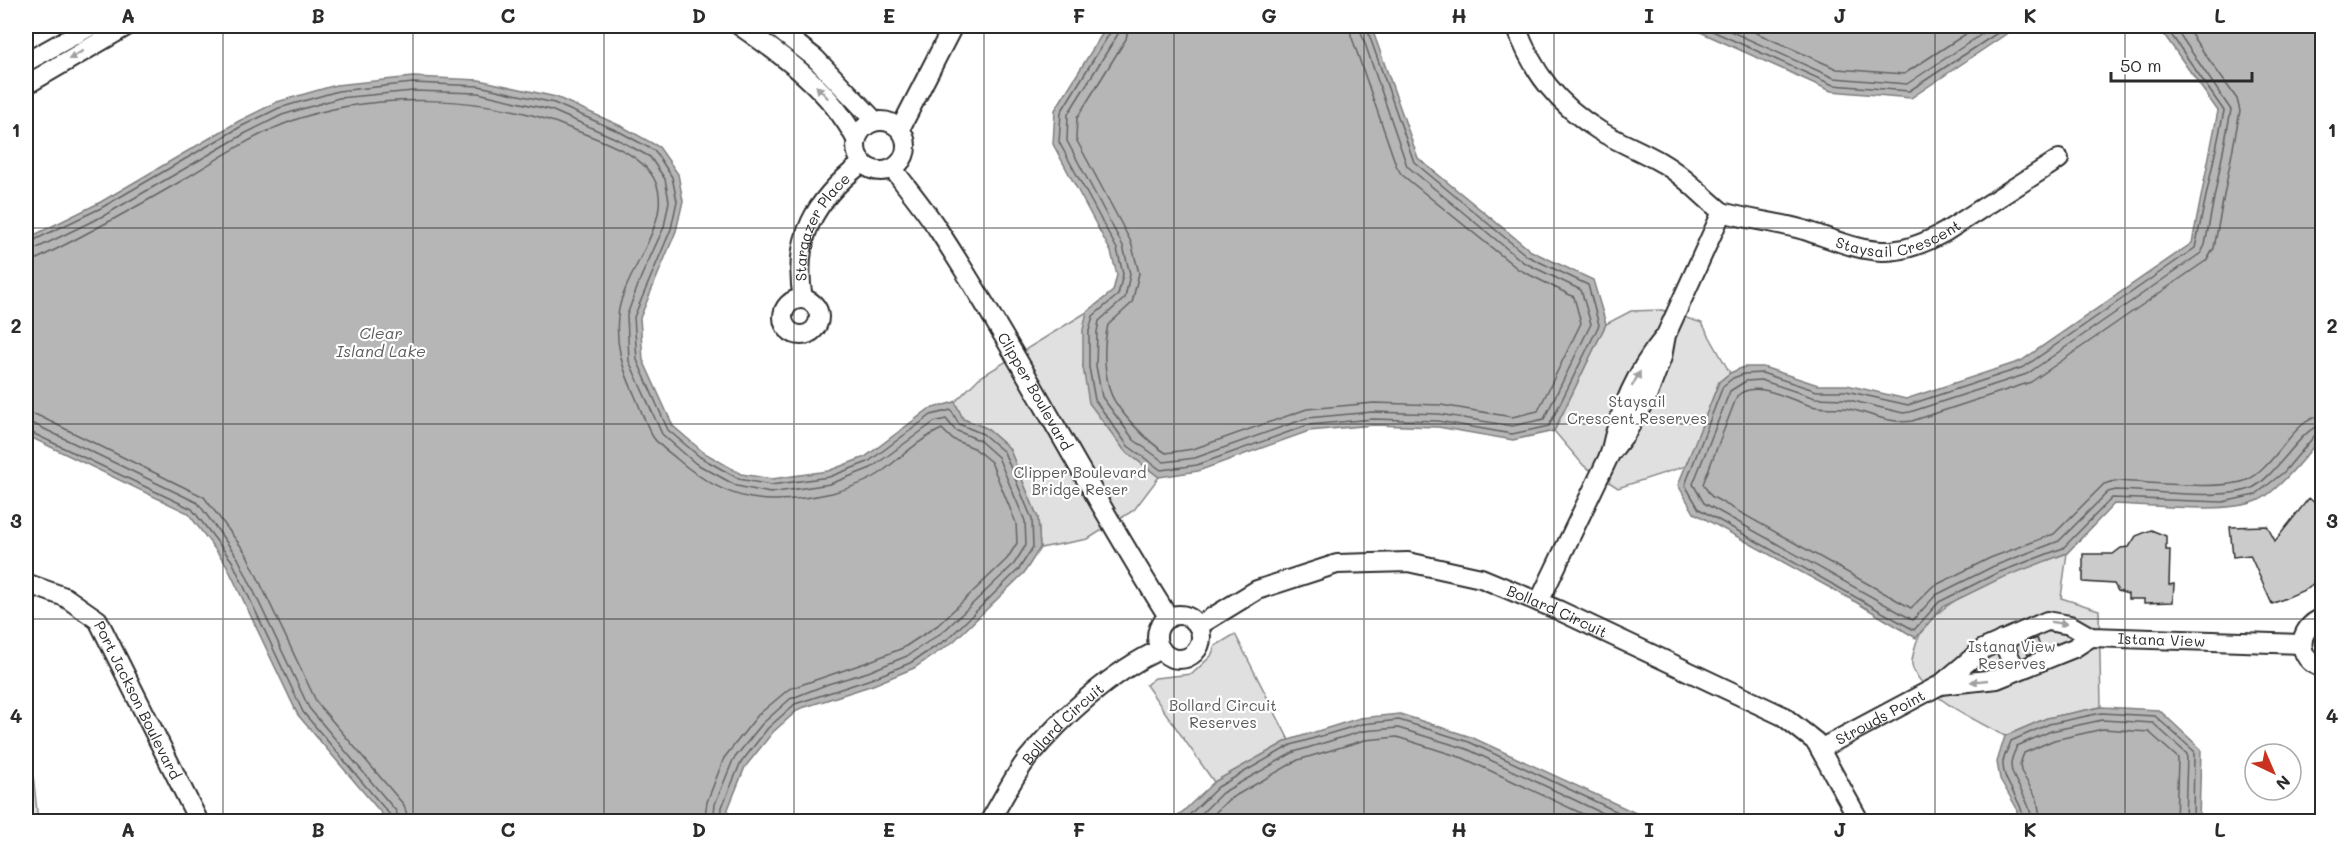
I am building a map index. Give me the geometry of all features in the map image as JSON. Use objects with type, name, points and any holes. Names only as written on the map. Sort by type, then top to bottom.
[{"type":"street","points":[[26,62],[91,26]]},
{"type":"street","points":[[26,85],[127,26]]},
{"type":"street","points":[[740,26],[767,44],[822,91],[844,117],[856,139]]},
{"type":"street","points":[[774,26],[815,58],[853,95],[875,121]]},
{"type":"street","points":[[900,129],[953,26]]},
{"type":"street","name":"Staysail Crescent","points":[[1516,26],[1533,67],[1553,92],[1575,113],[1601,131],[1662,163],[1685,179],[1722,212],[1804,230],[1857,249],[1882,251],[1905,249],[1926,243],[2059,159]]},
{"type":"street","points":[[875,121],[884,121],[900,129],[905,137],[906,150],[903,159],[893,169],[883,172],[874,171],[861,164],[855,148],[856,139],[866,125],[875,121]]},
{"type":"street","name":"Stargazer Place","points":[[802,299],[800,257],[810,224],[818,206],[841,180],[861,164]]},
{"type":"street","name":"Clipper Boulevard","points":[[893,169],[938,229],[1063,438],[1134,564],[1169,618]]},
{"type":"street","points":[[1539,602],[1610,454],[1626,433],[1647,397],[1662,357],[1666,335],[1722,212]]},
{"type":"street","name":"Bollard Circuit","points":[[1198,626],[1257,590],[1337,564],[1408,562],[1480,578],[1539,602],[1782,716],[1816,742],[1860,822]]},
{"type":"street","name":"Port Jackson Boulevard","points":[[26,583],[65,597],[98,620],[199,822]]},
{"type":"street","points":[[1181,615],[1188,617],[1198,626],[1199,645],[1184,658],[1171,657],[1161,649],[1157,635],[1159,628],[1169,618],[1181,615]]},
{"type":"street","points":[[2322,618],[2307,628],[2302,644],[2304,653],[2313,664],[2322,668]]},
{"type":"street","name":"Istana View","points":[[2024,631],[2047,621],[2070,625],[2091,637],[2302,644]]},
{"type":"street","name":"Strouds Point","points":[[1820,749],[1941,685],[1983,649],[2024,631]]},
{"type":"street","name":"Strouds Point","points":[[1941,685],[1997,679],[2074,648],[2091,637]]},
{"type":"street","points":[[2002,640],[2016,671]]},
{"type":"street","name":"Bollard Circuit","points":[[989,822],[1028,759],[1092,692],[1161,649]]},
{"type":"green space","name":"Staysail Crescent Reserves","points":[[1662,310],[1702,323],[1730,373],[1719,382],[1686,466],[1618,488],[1584,466],[1554,431],[1606,324],[1631,311]]},
{"type":"green space","name":"Clipper Boulevard Bridge Reser","points":[[1087,312],[1083,367],[1124,450],[1159,477],[1134,510],[1088,539],[1040,548],[1038,518],[1009,448],[986,428],[963,419],[955,402],[979,378]]},
{"type":"green space","name":"Istana View Reserves","points":[[2067,553],[2061,598],[2099,610],[2101,707],[2047,718],[2005,736],[1943,701],[1922,683],[1913,670],[1914,651],[1922,632],[1936,615],[1977,588]]},
{"type":"green space","name":"Bollard Circuit Reserves","points":[[1235,634],[1289,740],[1214,782],[1146,685],[1155,678],[1192,674],[1211,656],[1215,646]]},
{"type":"green space","points":[[26,767],[33,774],[38,821],[26,821]]},
{"type":"water","points":[[1107,26],[1371,26],[1418,158],[1531,251],[1593,280],[1606,324],[1554,431],[1513,440],[1438,427],[1373,425],[1309,431],[1198,471],[1159,477],[1124,450],[1089,403],[1083,367],[1083,330],[1087,312],[1113,291],[1117,275],[1111,252],[1053,144],[1055,110]]},
{"type":"water","points":[[1687,26],[2018,26],[1911,98],[1831,91]]},
{"type":"water","points":[[2116,26],[2322,26],[2322,436],[2301,462],[2265,496],[2243,505],[2208,508],[2114,504],[2067,553],[1999,579],[1942,607],[1916,638],[1854,601],[1694,513],[1678,485],[1719,382],[1730,373],[1744,367],[1763,367],[1818,385],[1847,385],[1906,399],[2021,361],[2192,243],[2218,111],[2163,33]]},
{"type":"water","name":"Clear Island Lake","points":[[413,77],[479,80],[556,97],[623,127],[659,147],[678,174],[683,201],[676,231],[640,318],[643,360],[673,426],[703,452],[741,474],[772,479],[828,471],[865,457],[929,409],[955,402],[963,419],[986,428],[1009,448],[1038,518],[1040,548],[1024,573],[953,642],[914,668],[873,685],[799,709],[773,732],[745,767],[728,809],[726,821],[388,821],[298,715],[226,564],[188,513],[26,435],[26,239],[99,203],[239,121],[277,102],[336,85]]},
{"type":"water","points":[[2101,707],[2159,710],[2201,749],[2199,821],[2019,821],[2016,807],[2000,779],[1997,762],[2005,736],[2047,718]]},
{"type":"water","points":[[1400,714],[1471,737],[1653,821],[1173,821],[1214,782],[1289,740],[1360,718]]},
{"type":"building","points":[[2309,498],[2322,509],[2322,573],[2309,588],[2272,604],[2250,555],[2233,557],[2230,527],[2267,526],[2275,541]]},
{"type":"building","points":[[2151,530],[2166,536],[2166,550],[2170,550],[2169,585],[2174,584],[2173,602],[2144,603],[2144,599],[2128,599],[2128,594],[2118,591],[2114,584],[2083,582],[2083,554],[2113,554],[2121,548],[2129,547],[2136,536]]},
{"type":"building","points":[[2037,638],[2041,649],[2028,655],[2023,644]]}]
